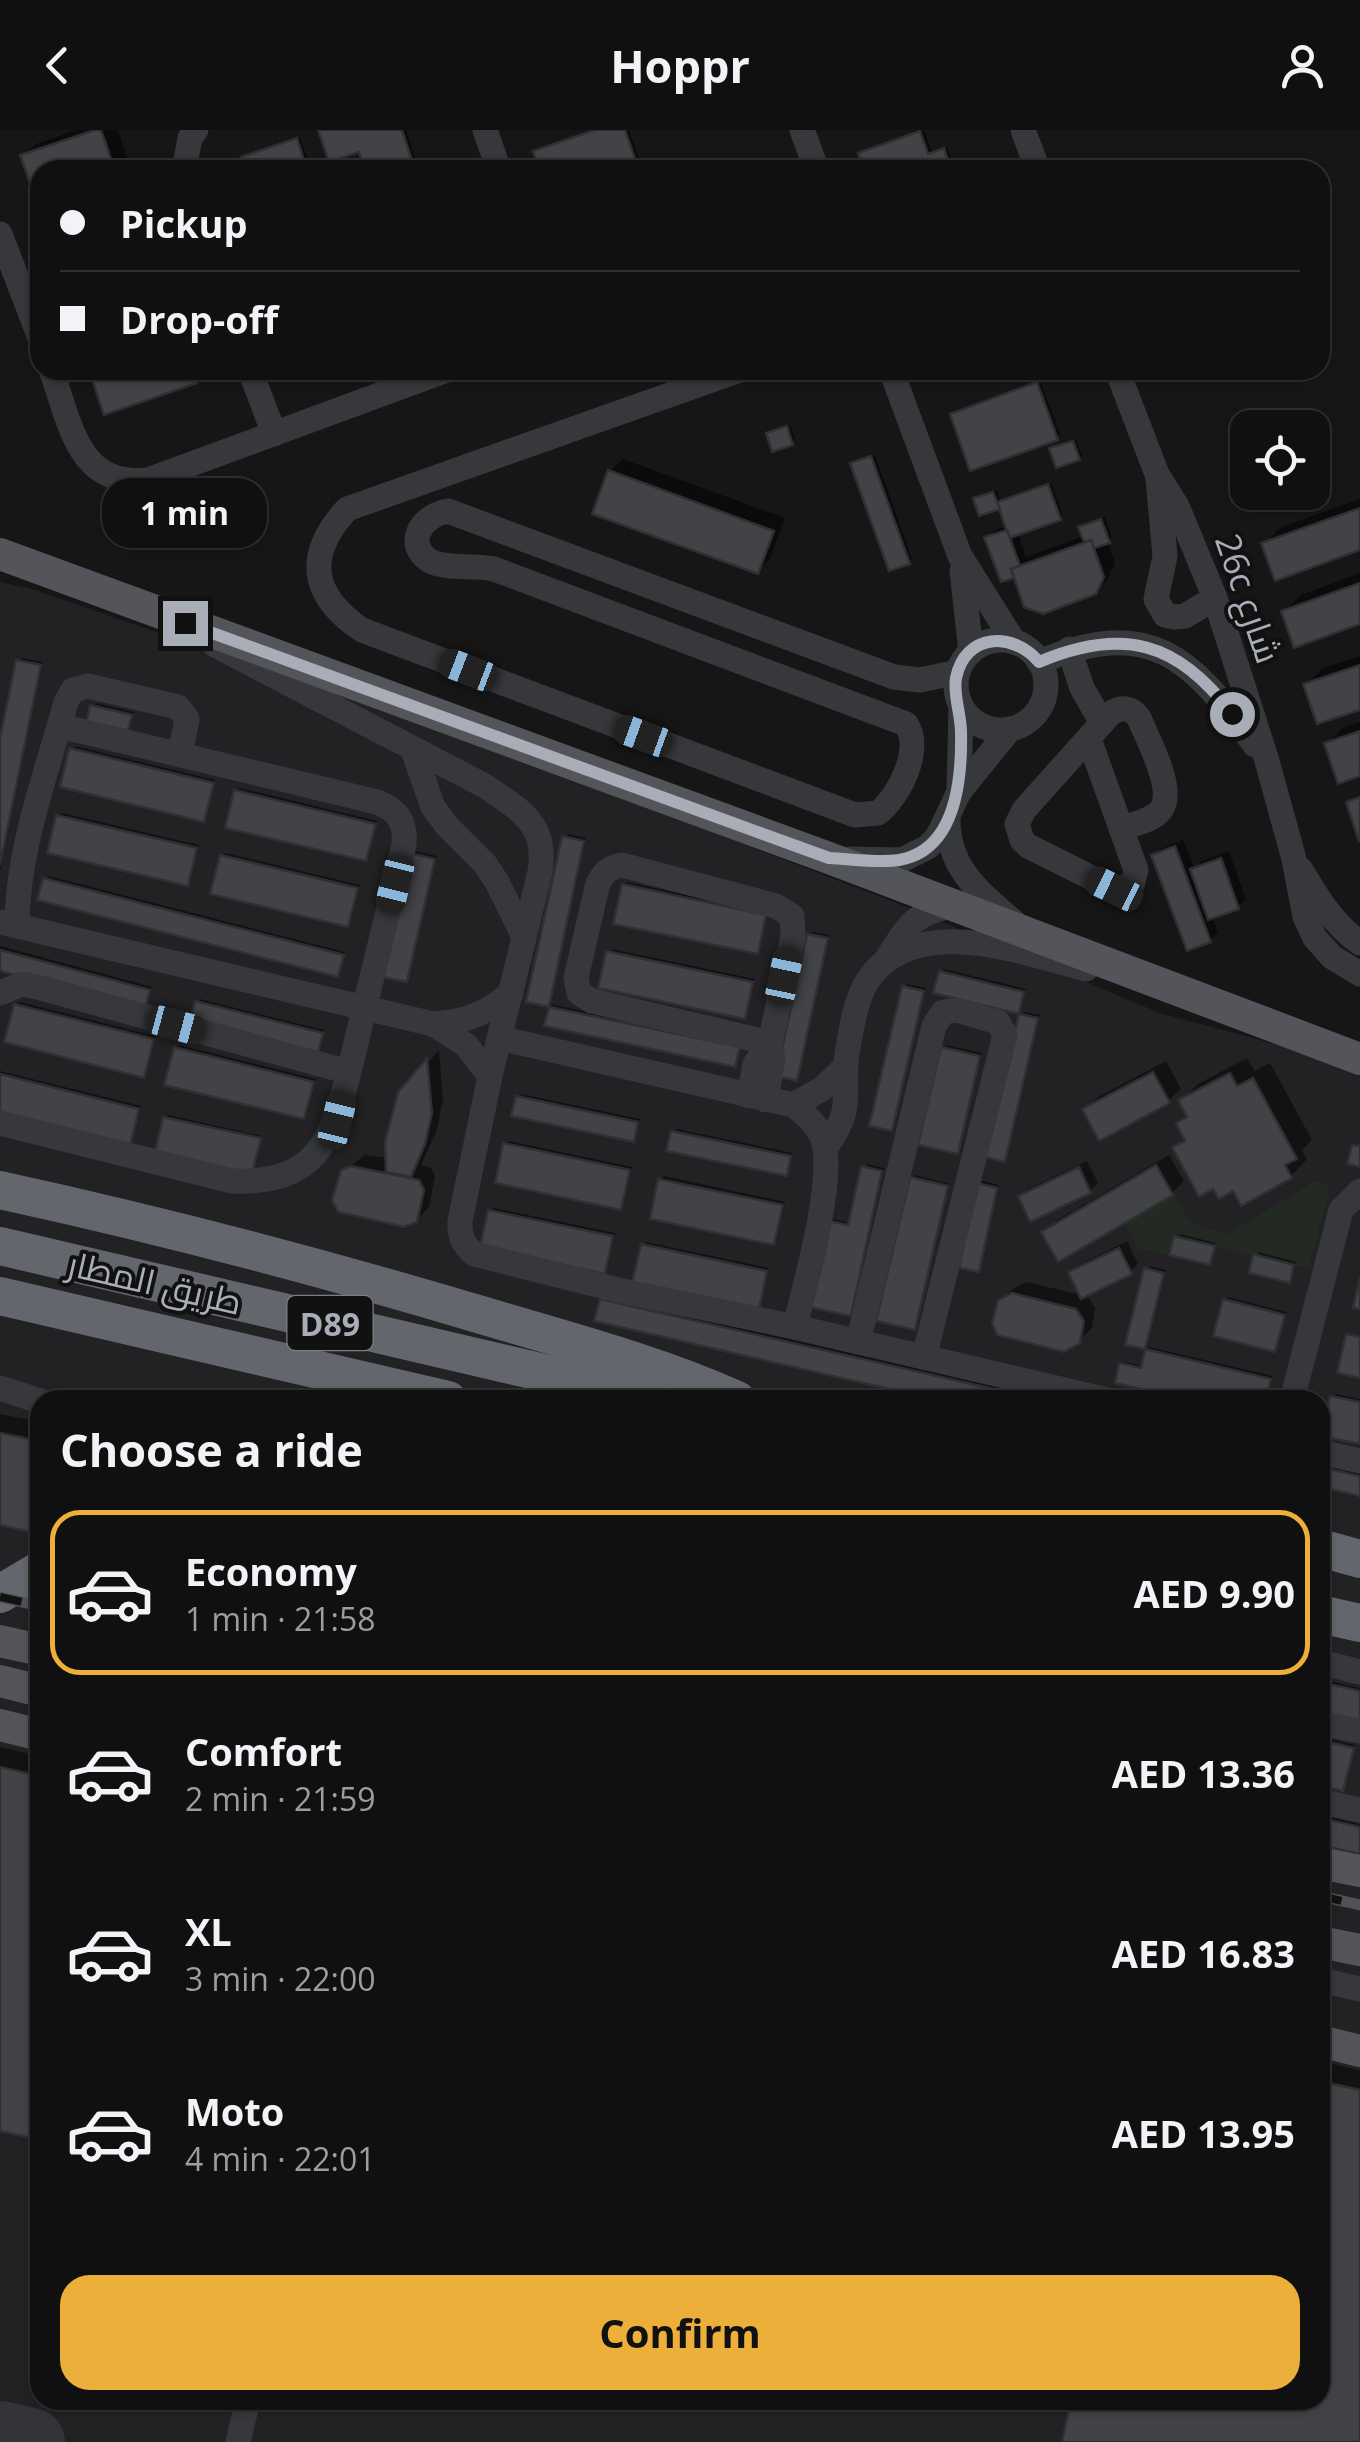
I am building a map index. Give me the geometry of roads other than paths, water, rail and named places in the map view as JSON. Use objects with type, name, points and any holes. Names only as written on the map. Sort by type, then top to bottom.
[{"type":"highway","points":[[0,1190],[148,1222],[438,1302],[640,1363],[711,1390]]},
{"type":"highway","name":"طريق المطار","points":[[0,1246],[617,1390]]},
{"type":"highway","name":"طريق المطار","points":[[0,1296],[405,1390]]},
{"type":"highway","points":[[0,1314],[158,1333]]},
{"type":"highway","points":[[1330,1550],[1360,1558]]},
{"type":"highway","points":[[0,1594],[30,1576]]},
{"type":"highway","points":[[1330,1616],[1360,1623]]},
{"type":"main road","points":[[0,554],[829,858],[1360,1059]]},
{"type":"main road","points":[[0,571],[74,584]]},
{"type":"main road","points":[[0,1641],[30,1648]]},
{"type":"main road","points":[[0,1681],[30,1688]]},
{"type":"main road","points":[[0,1725],[30,1732]]},
{"type":"main road","points":[[1330,1865],[1360,1871]]},
{"type":"main road","points":[[1330,1944],[1360,1950]]},
{"type":"main road","points":[[1330,2044],[1360,2051]]},
{"type":"street","points":[[186,160],[196,130]]},
{"type":"street","points":[[485,130],[496,160]]},
{"type":"street","points":[[802,130],[814,160]]},
{"type":"street","points":[[1022,130],[1034,160]]},
{"type":"street","points":[[0,234],[30,312]]},
{"type":"street","points":[[56,380],[87,461],[104,475],[126,482],[148,480],[420,380]]},
{"type":"street","points":[[254,380],[274,434]]},
{"type":"street","points":[[712,380],[348,509],[327,531],[318,559],[322,588],[337,614],[362,630],[854,815],[878,814],[894,796],[914,745],[906,724],[494,568],[432,562],[421,552],[417,537],[422,522],[434,513],[448,511],[894,677],[920,680],[964,662],[996,640],[1014,642],[1029,650],[1044,675],[1042,703],[1034,715],[1010,729],[959,792],[948,818],[928,847],[902,860],[829,858]]},
{"type":"street","points":[[895,380],[960,556],[1014,642]]},
{"type":"street","name":"26c شارع","points":[[1121,380],[1157,474],[1177,506],[1216,598],[1294,858]]},
{"type":"street","points":[[1157,474],[1165,556],[1156,599],[1158,608],[1174,618],[1186,616],[1216,598]]},
{"type":"street","points":[[959,792],[961,706],[956,689],[964,662],[960,556]]},
{"type":"street","points":[[149,610],[485,786],[534,826],[542,856],[460,1221],[460,1234],[474,1254],[1063,1390]]},
{"type":"street","points":[[1039,662],[1069,649],[1118,642],[1151,648],[1181,661],[1215,691],[1267,762]]},
{"type":"street","points":[[1069,649],[1095,731],[1122,828],[1136,874],[1132,885],[1120,890],[1028,846],[1018,832],[1017,824],[1024,810],[1095,731],[1121,708],[1136,714],[1166,790],[1164,804],[1156,815],[1122,828]]},
{"type":"street","points":[[180,754],[187,718],[171,705],[80,686],[69,696],[8,924],[433,1024],[466,1045],[490,1076]]},
{"type":"street","points":[[961,706],[976,723],[998,730],[1010,729]]},
{"type":"street","points":[[0,1124],[232,1181],[261,1182],[288,1174],[312,1159],[337,1120],[404,845],[406,830],[390,807],[60,726]]},
{"type":"street","points":[[413,750],[433,806],[497,882],[524,937]]},
{"type":"street","points":[[948,818],[950,845],[960,870],[1028,934]]},
{"type":"street","points":[[404,845],[461,840]]},
{"type":"street","points":[[1294,858],[1328,914],[1360,943]]},
{"type":"street","points":[[1294,858],[1305,917],[1315,938],[1332,957],[1360,974]]},
{"type":"street","points":[[758,1098],[755,1064],[770,1043],[794,926],[785,909],[622,865],[610,868],[602,876],[576,978],[579,993],[592,1001],[770,1043]]},
{"type":"street","points":[[825,1148],[842,1125],[846,1110],[846,1066],[861,994],[908,925],[921,914],[954,906]]},
{"type":"street","points":[[884,963],[920,946],[977,942],[1094,971],[1140,978]]},
{"type":"street","points":[[0,993],[22,984],[37,987],[349,1072]]},
{"type":"street","points":[[433,1024],[475,1017],[510,993]]},
{"type":"street","points":[[858,1342],[934,1026],[942,1012],[957,1010],[998,1022],[1005,1035],[924,1358]]},
{"type":"street","points":[[499,1038],[793,1105],[814,1124],[825,1148],[822,1198],[795,1327]]},
{"type":"street","points":[[793,1105],[822,1089],[846,1066]]},
{"type":"street","points":[[1295,1390],[1342,1210],[1360,1191]]},
{"type":"street","points":[[0,1388],[30,1397]]},
{"type":"street","points":[[1330,1454],[1360,1461]]},
{"type":"street","points":[[1330,1664],[1360,1672]]},
{"type":"street","points":[[1330,1724],[1360,1731]]},
{"type":"street","points":[[1330,1801],[1356,1802]]},
{"type":"street","points":[[1330,1982],[1360,1990]]},
{"type":"street","points":[[238,2442],[246,2410]]},
{"type":"railway","points":[[0,1597],[30,1604]]},
{"type":"railway","points":[[1330,1898],[1360,1905]]}]
